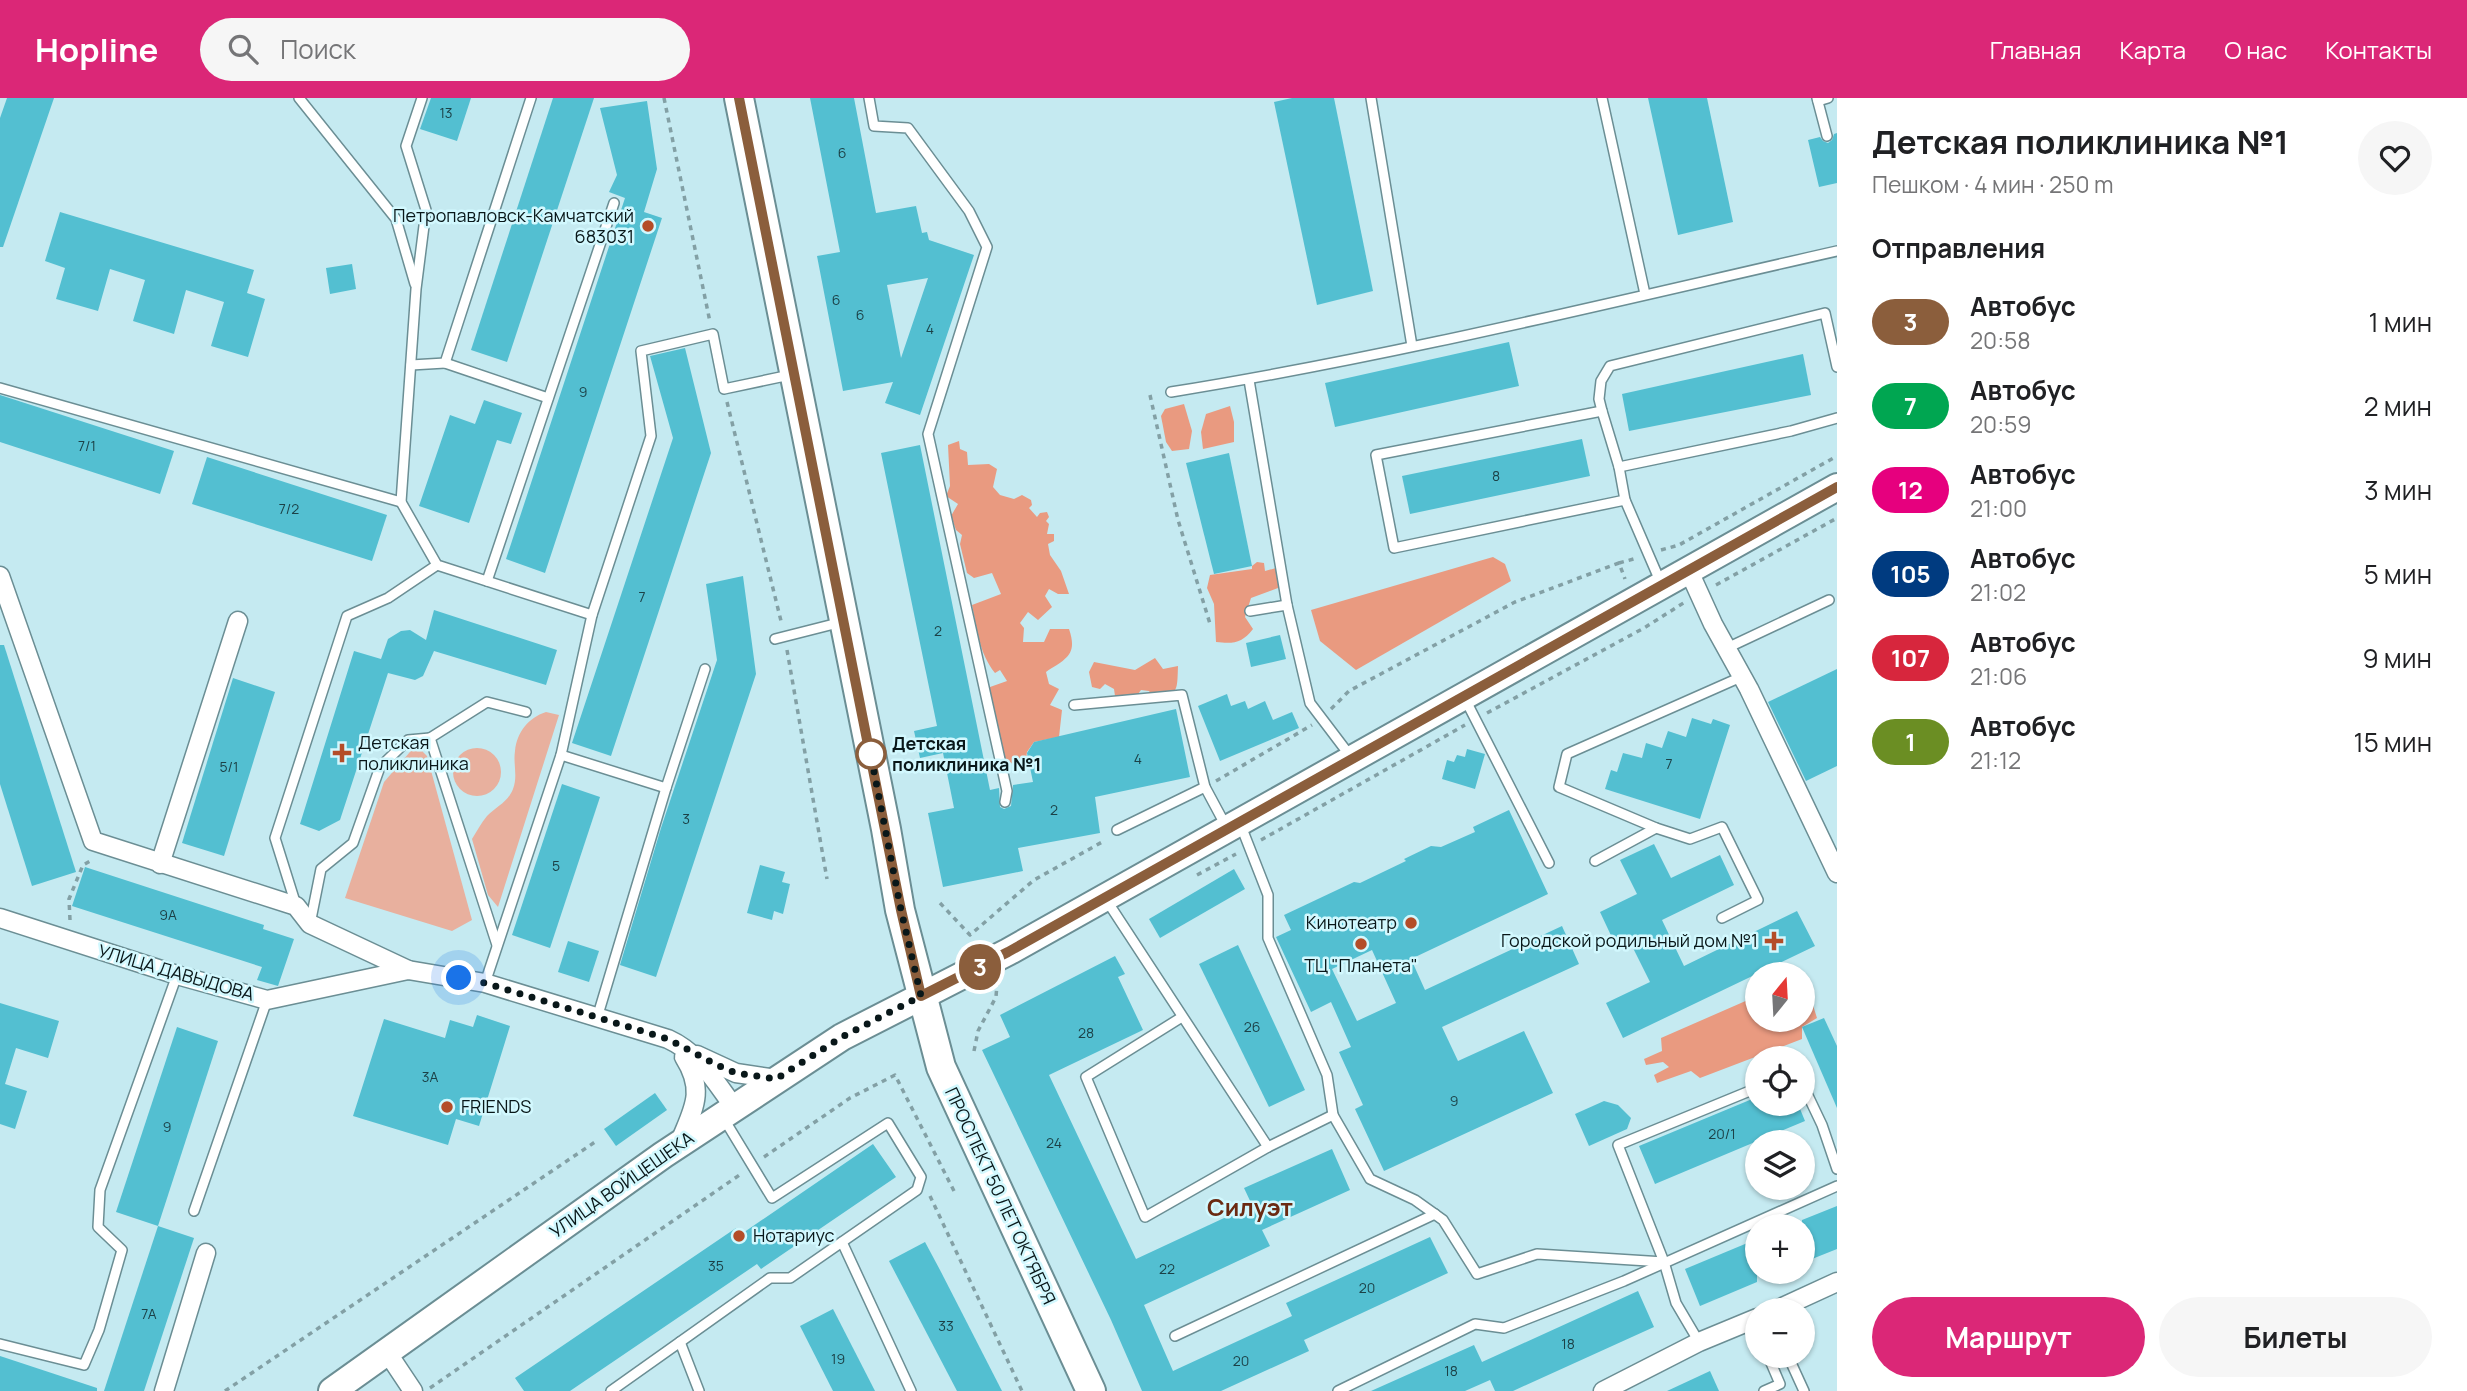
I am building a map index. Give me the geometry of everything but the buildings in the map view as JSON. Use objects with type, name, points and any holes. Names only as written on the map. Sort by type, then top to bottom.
[{"type":"main road","name":"ПРОСПЕКТ 50 ЛЕТ ОКТЯБРЯ","points":[[739,98],[901,910],[921,996],[949,1087],[1091,1391]]},
{"type":"main road","name":"УЛИЦА ВОЙЦЕШЕКА","points":[[332,1391],[679,1144],[850,1032],[986,964],[1104,897],[1239,832],[1353,759],[1837,487]]},
{"type":"street","points":[[1688,569],[1837,873]]},
{"type":"street","points":[[0,576],[93,841],[296,906],[310,924],[408,970]]},
{"type":"street","points":[[160,864],[238,621]]},
{"type":"street","name":"УЛИЦА ДАВЫДОВА","points":[[0,918],[177,975],[267,1000],[408,970],[485,983],[668,1039],[693,1053],[728,1111]]},
{"type":"street","points":[[668,1039],[678,1047],[694,1073],[697,1088],[696,1103],[679,1144]]},
{"type":"street","points":[[693,1053],[736,1073],[776,1079]]},
{"type":"street","points":[[164,1391],[206,1253]]},
{"type":"street","points":[[1802,1298],[1837,1282]]},
{"type":"street","points":[[1603,1391],[1699,1342],[1745,1327]]},
{"type":"street","points":[[387,1352],[413,1391]]},
{"type":"lane","points":[[299,98],[396,219],[416,289]]},
{"type":"lane","points":[[422,98],[406,146],[426,210],[416,289],[401,502],[438,565],[592,615]]},
{"type":"lane","points":[[445,363],[531,98]]},
{"type":"lane","points":[[869,98],[874,126],[908,128],[969,211],[986,247],[928,434],[1007,791],[1005,802]]},
{"type":"lane","points":[[1371,98],[1412,346]]},
{"type":"lane","points":[[1602,98],[1645,294]]},
{"type":"lane","points":[[1827,136],[1818,99],[1828,98]]},
{"type":"lane","points":[[487,581],[614,203]]},
{"type":"lane","points":[[1171,393],[1249,380],[1412,346],[1837,251]]},
{"type":"lane","points":[[1661,584],[1625,500],[1619,467],[1602,411],[1601,380],[1610,366],[1825,313],[1837,367]]},
{"type":"lane","points":[[485,983],[561,755],[592,615],[651,436],[641,351],[713,334],[724,389],[794,374]]},
{"type":"lane","points":[[411,365],[445,363],[548,398]]},
{"type":"lane","points":[[1249,380],[1287,604],[1310,703],[1353,759]]},
{"type":"lane","points":[[0,388],[401,502]]},
{"type":"lane","points":[[1602,411],[1376,455],[1394,548],[1625,500]]},
{"type":"lane","points":[[1619,467],[1790,431],[1837,418]]},
{"type":"lane","points":[[296,906],[275,838],[347,616],[388,598],[438,565]]},
{"type":"lane","points":[[1727,648],[1829,600]]},
{"type":"lane","points":[[1250,611],[1287,604]]},
{"type":"lane","points":[[780,637],[844,622]]},
{"type":"lane","points":[[597,1018],[705,669]]},
{"type":"lane","points":[[1722,918],[1758,900],[1721,827],[1690,839],[1656,828],[1559,787],[1567,754],[1741,677]]},
{"type":"lane","points":[[1074,705],[1182,695],[1205,787],[1239,832],[1269,895],[1268,938],[1327,1075],[1332,1115],[1370,1179],[1415,1200],[1443,1220],[1477,1274],[1537,1254],[1664,1262]]},
{"type":"lane","points":[[1463,696],[1549,863]]},
{"type":"lane","points":[[310,924],[321,869],[353,843],[380,766],[408,740],[430,738],[487,702],[526,712]]},
{"type":"lane","points":[[430,738],[497,945]]},
{"type":"lane","points":[[561,755],[666,788]]},
{"type":"lane","points":[[1117,830],[1205,787]]},
{"type":"lane","points":[[1595,860],[1656,828]]},
{"type":"lane","points":[[1104,897],[1268,1147]]},
{"type":"lane","points":[[0,1344],[84,1365],[99,1329],[122,1250],[97,1227],[100,1190],[177,975]]},
{"type":"lane","points":[[194,1212],[267,1000]]},
{"type":"lane","points":[[1182,1017],[1086,1077],[1145,1217],[1268,1147],[1332,1115]]},
{"type":"lane","points":[[1699,1342],[1676,1303],[1664,1262],[1618,1145],[1745,1093]]},
{"type":"lane","points":[[1815,1110],[1837,1168]]},
{"type":"lane","points":[[611,1391],[770,1278],[790,1278],[918,1191],[921,1177],[888,1123],[772,1198],[752,1166],[728,1111]]},
{"type":"lane","points":[[1338,1391],[1475,1324],[1504,1328],[1624,1281],[1837,1186]]},
{"type":"lane","points":[[1175,1336],[1434,1214]]},
{"type":"lane","points":[[842,1242],[911,1391]]},
{"type":"lane","points":[[680,1342],[699,1391]]},
{"type":"lane","points":[[1764,1391],[1780,1384],[1773,1368]]},
{"type":"lane","points":[[1793,1368],[1804,1391]]},
{"type":"path","points":[[664,98],[713,334]]},
{"type":"path","points":[[724,389],[780,637],[827,879]]},
{"type":"path","points":[[1150,395],[1178,520],[1211,627]]},
{"type":"path","points":[[1205,787],[1322,719],[1349,691],[1515,602],[1619,563],[1679,545],[1837,456]]},
{"type":"path","points":[[1714,586],[1837,518]]},
{"type":"path","points":[[1619,563],[1634,602]]},
{"type":"path","points":[[1197,875],[1239,832],[1475,719],[1644,628],[1685,602]]},
{"type":"path","points":[[940,903],[970,935],[1034,880],[1104,841]]},
{"type":"path","points":[[71,929],[69,899],[83,865],[114,849]]},
{"type":"path","points":[[974,1051],[978,1031],[996,997],[997,983]]},
{"type":"path","points":[[425,1391],[850,1098],[895,1075],[956,1195]]},
{"type":"path","points":[[225,1391],[598,1140]]},
{"type":"path","points":[[921,1177],[1022,1391]]},
{"type":"shaded area","points":[[1184,404],[1192,431],[1189,449],[1172,451],[1166,442],[1161,416],[1165,409]]},
{"type":"shaded area","points":[[1230,406],[1234,422],[1234,442],[1203,449],[1201,432],[1206,414]]},
{"type":"shaded area","points":[[959,441],[960,449],[967,452],[968,465],[989,464],[997,469],[993,487],[1000,495],[1014,499],[1022,495],[1031,500],[1032,505],[1029,508],[1037,517],[1040,513],[1047,512],[1047,534],[1054,534],[1054,541],[1048,544],[1050,555],[1061,571],[1069,594],[1058,594],[1049,589],[1045,596],[1052,607],[1038,620],[1028,612],[1020,623],[1024,628],[1023,642],[1044,642],[1050,629],[1069,629],[1072,645],[1064,660],[1046,672],[1049,684],[1059,689],[1050,705],[1062,710],[1059,737],[1034,742],[1026,758],[1017,767],[1004,758],[989,693],[990,687],[1007,681],[1000,670],[995,673],[985,657],[972,605],[1001,594],[992,573],[974,578],[967,573],[960,544],[962,535],[956,530],[951,516],[958,504],[946,496],[950,486],[948,445]]},
{"type":"shaded area","points":[[1493,557],[1505,564],[1511,581],[1356,670],[1320,641],[1311,610]]},
{"type":"shaded area","points":[[1257,562],[1264,563],[1265,571],[1276,568],[1278,588],[1251,598],[1245,617],[1253,629],[1245,637],[1233,642],[1216,642],[1214,604],[1207,588],[1210,575],[1252,569]]},
{"type":"shaded area","points":[[1155,658],[1163,669],[1178,666],[1177,686],[1168,696],[1154,700],[1149,691],[1141,690],[1138,694],[1141,702],[1115,696],[1114,689],[1105,684],[1100,689],[1092,687],[1089,672],[1094,662],[1135,670]]},
{"type":"shaded area","points":[[546,712],[559,715],[498,907],[488,895],[472,839],[487,816],[511,794],[515,779],[516,744],[521,732],[534,718]]},
{"type":"shaded area","points":[[416,745],[427,756],[472,920],[452,931],[345,898],[384,782]]},
{"type":"shaded area","points":[[477,748],[494,755],[501,772],[494,789],[477,796],[460,789],[453,772],[460,755]]},
{"type":"shaded area","points":[[1745,1001],[1745,1032],[1802,1032],[1802,1039],[1784,1046],[1745,1046],[1745,1061],[1700,1078],[1691,1071],[1657,1083],[1654,1075],[1669,1067],[1663,1062],[1646,1065],[1644,1059],[1662,1051],[1661,1038]]},
{"type":"bus line","name":"3","points":[[739,98],[901,910],[921,996],[1008,952],[1837,487]]},
{"type":"place","name":"Петропавловск-Камчатский 683031","points":[[648,226]]},
{"type":"place","name":"Детская поликлиника","points":[[342,753]]},
{"type":"place","name":"Детская поликлиника №1","points":[[871,754]]},
{"type":"place","name":"Кинотеатр","points":[[1411,923]]},
{"type":"place","name":"Городской родильный дом №1","points":[[1774,941]]},
{"type":"place","name":"ТЦ \"Планета\"","points":[[1361,944]]},
{"type":"place","name":"FRIENDS","points":[[447,1107]]},
{"type":"place","name":"Нотариус","points":[[739,1236]]},
{"type":"district","name":"Силуэт","points":[[1250,1208]]},
{"type":"route","points":[[459,978],[485,983],[668,1039],[736,1073],[776,1079],[868,1022],[921,996],[870,751],[871,754]]}]
